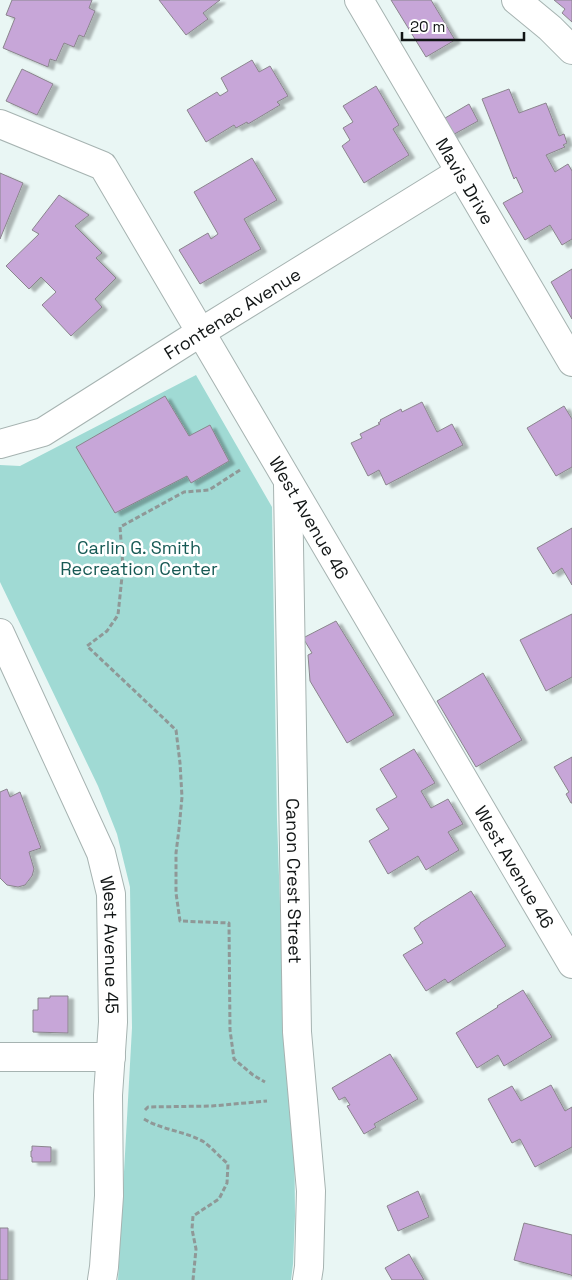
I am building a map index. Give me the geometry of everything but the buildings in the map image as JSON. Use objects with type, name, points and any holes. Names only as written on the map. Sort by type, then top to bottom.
[{"type":"street","name":"Mavis Drive","points":[[359,0],[572,362]]},
{"type":"street","points":[[516,0],[550,28],[572,50]]},
{"type":"street","name":"West Avenue 46","points":[[0,124],[103,166],[572,964]]},
{"type":"street","name":"Frontenac Avenue","points":[[0,444],[43,432],[460,172]]},
{"type":"street","name":"Canon Crest Street","points":[[288,482],[297,1022],[294,1091],[311,1191],[307,1280]]},
{"type":"street","name":"West Avenue 45","points":[[0,633],[101,853],[111,894],[113,1022],[108,1095],[109,1196],[102,1280]]},
{"type":"street","points":[[0,1057],[111,1057]]},
{"type":"path","points":[[270,451],[209,490],[184,492],[120,527],[122,567],[118,615],[107,632],[87,646],[176,730],[182,797],[176,853],[176,893],[180,921],[229,923],[230,1030],[234,1059],[253,1075],[294,1091]]},
{"type":"path","points":[[144,1112],[148,1107],[212,1106],[266,1101],[294,1091]]},
{"type":"path","points":[[140,1116],[152,1124],[175,1130],[204,1142],[228,1164],[227,1183],[219,1199],[194,1216],[192,1229],[196,1250],[193,1280]]},
{"type":"green space","name":"Carlin G. Smith Recreation Center","points":[[196,375],[272,507],[277,819],[284,1018],[294,1112],[295,1216],[291,1280],[118,1280],[132,1028],[130,887],[117,834],[98,786],[0,582],[0,465],[20,466]]}]
